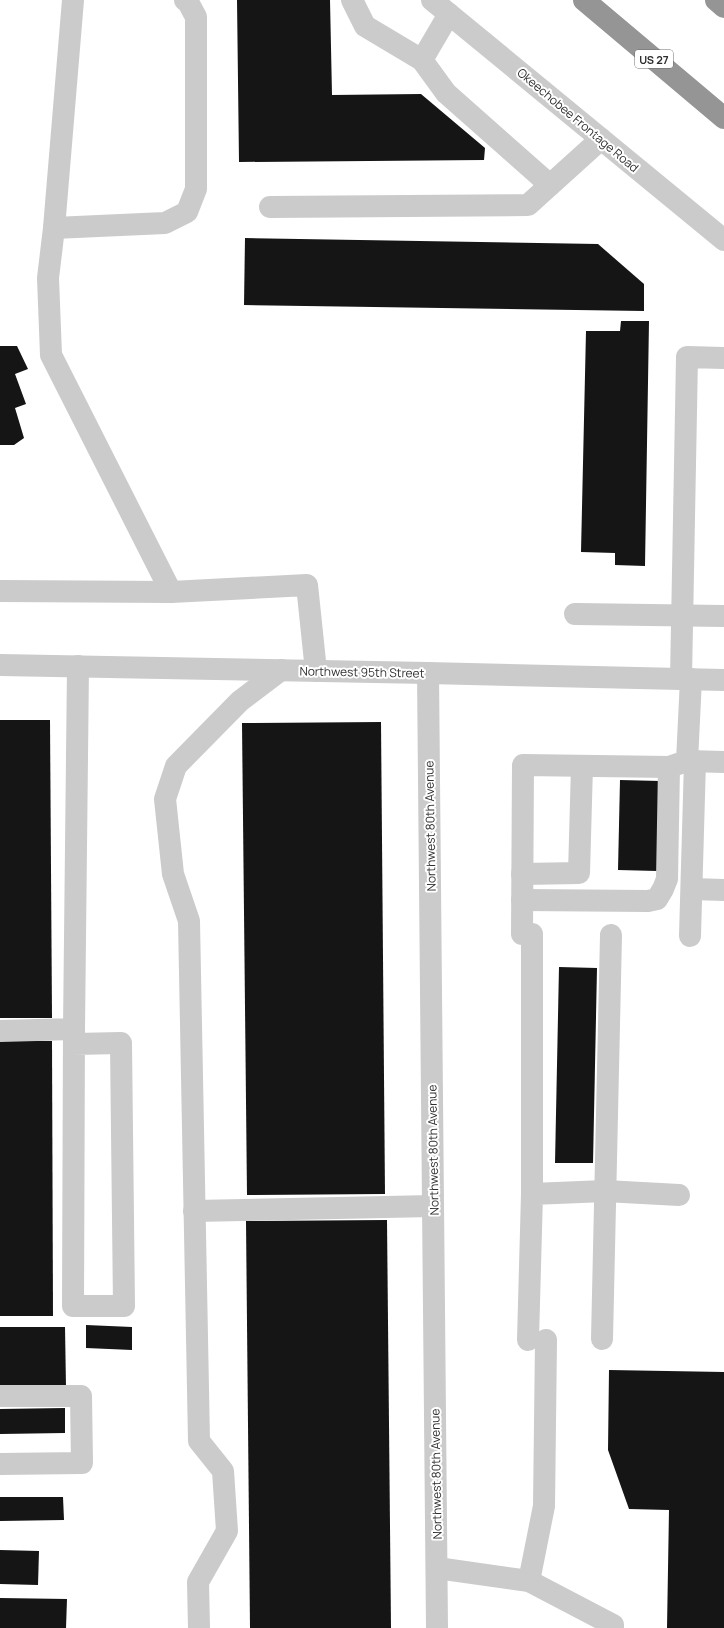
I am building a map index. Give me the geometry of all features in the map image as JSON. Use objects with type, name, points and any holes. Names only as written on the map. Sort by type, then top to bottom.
[{"type":"highway","name":"US 27","points":[[584,0],[724,118]]},
{"type":"highway","points":[[716,0],[724,7]]},
{"type":"street","points":[[73,0],[54,228],[48,278],[51,355],[172,592]]},
{"type":"street","points":[[54,228],[166,223],[187,212],[196,189],[196,18],[188,2],[185,0]]},
{"type":"street","points":[[352,0],[365,26],[422,60],[446,93],[550,185]]},
{"type":"street","name":"Okeechobee Frontage Road","points":[[432,0],[724,240]]},
{"type":"street","points":[[422,60],[449,14]]},
{"type":"street","points":[[270,206],[528,205],[601,139]]},
{"type":"street","points":[[690,936],[692,889],[684,763],[686,679],[682,616],[687,357],[724,358]]},
{"type":"street","points":[[0,591],[172,592],[307,585],[316,671]]},
{"type":"street","points":[[575,614],[724,616]]},
{"type":"street","name":"Northwest 95th Street","points":[[0,665],[724,680]]},
{"type":"street","points":[[0,1031],[74,1037],[121,1043],[124,1306],[73,1306],[74,1037],[78,666]]},
{"type":"street","points":[[199,1628],[198,1582],[227,1531],[223,1471],[199,1441],[189,921],[173,874],[165,800],[176,766],[240,702],[281,670]]},
{"type":"street","name":"Northwest 80th Avenue","points":[[428,673],[438,1628]]},
{"type":"street","points":[[529,1581],[544,1506],[532,1194],[527,934],[522,900],[523,765],[582,766],[724,762]]},
{"type":"street","points":[[522,900],[648,901],[657,898],[667,878],[684,763]]},
{"type":"street","points":[[522,874],[579,872],[582,766]]},
{"type":"street","points":[[692,889],[724,890]]},
{"type":"street","points":[[602,1339],[611,935]]},
{"type":"street","points":[[532,1194],[605,1191],[679,1195]]},
{"type":"street","points":[[194,1212],[433,1206]]},
{"type":"street","points":[[0,1396],[81,1396],[82,1463],[0,1464]]},
{"type":"street","points":[[437,1568],[529,1581],[613,1625],[614,1628]]},
{"type":"building","points":[[237,0],[330,0],[332,95],[421,94],[485,148],[484,160],[239,162]]},
{"type":"building","points":[[245,238],[598,244],[644,284],[644,311],[244,305]]},
{"type":"building","points":[[621,321],[649,321],[645,566],[615,565],[615,553],[581,552],[586,331],[620,331]]},
{"type":"building","points":[[0,346],[17,346],[28,369],[15,374],[26,404],[15,408],[24,438],[14,445],[0,445]]},
{"type":"building","points":[[0,720],[50,720],[52,1018],[0,1018]]},
{"type":"building","points":[[381,722],[385,1194],[247,1195],[242,723]]},
{"type":"building","points":[[620,780],[660,781],[657,871],[618,870]]},
{"type":"building","points":[[559,967],[597,968],[593,1163],[555,1163]]},
{"type":"building","points":[[0,1041],[52,1041],[53,1316],[0,1316]]},
{"type":"building","points":[[387,1220],[391,1628],[250,1628],[246,1221]]},
{"type":"building","points":[[86,1325],[132,1327],[132,1350],[86,1348]]},
{"type":"building","points":[[0,1327],[65,1327],[66,1388],[0,1389]]},
{"type":"building","points":[[609,1370],[724,1372],[724,1628],[667,1628],[669,1510],[629,1509],[608,1450]]},
{"type":"building","points":[[65,1408],[65,1433],[0,1434],[0,1409]]},
{"type":"building","points":[[0,1497],[63,1497],[64,1520],[0,1521]]},
{"type":"building","points":[[0,1550],[39,1551],[38,1585],[0,1584]]},
{"type":"building","points":[[0,1598],[67,1599],[66,1628],[0,1628]]}]
